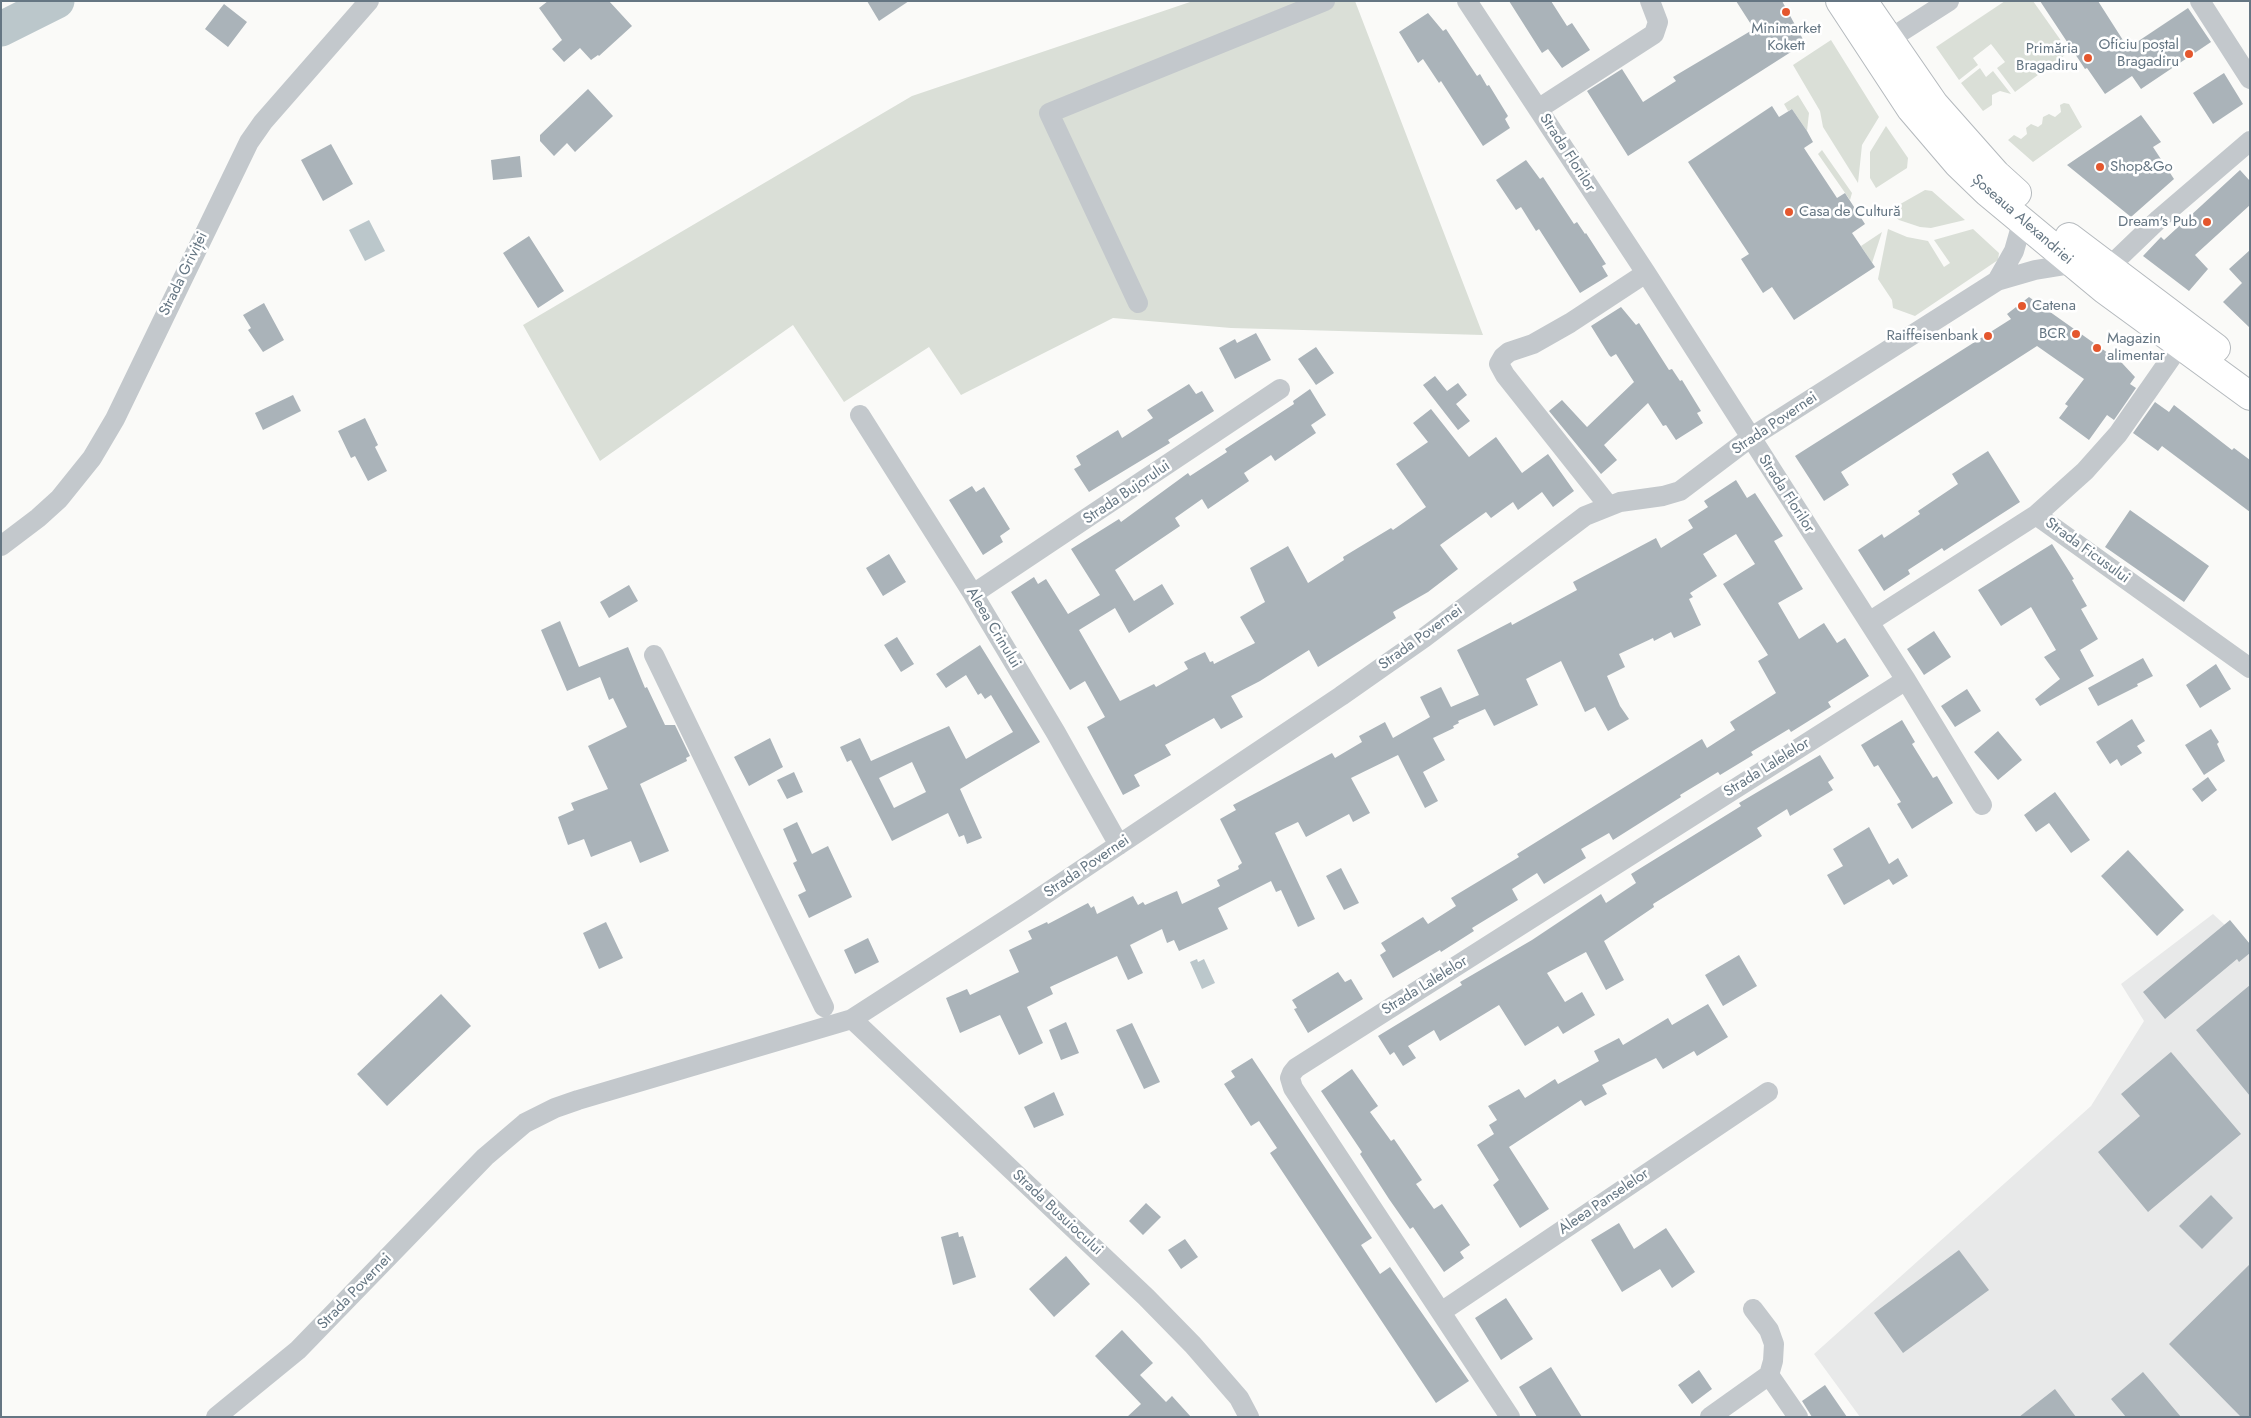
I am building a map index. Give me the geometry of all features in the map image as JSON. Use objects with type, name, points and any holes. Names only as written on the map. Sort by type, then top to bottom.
[{"type":"highway","name":"Șoseaua Alexandriei","points":[[1840,1],[1911,109],[1932,135],[1982,187],[2072,264],[2250,396]]},
{"type":"highway","name":"Șoseaua Alexandriei","points":[[1863,1],[1888,40],[1934,104],[1996,174],[2034,209],[2108,268],[2250,373]]},
{"type":"street","name":"Strada Griviței","points":[[1,546],[38,518],[59,499],[92,458],[115,419],[249,142],[264,122],[369,1]]},
{"type":"street","points":[[1138,303],[1049,113],[1325,1]]},
{"type":"street","name":"Strada Florilor","points":[[1467,1],[1646,273],[1906,680],[1982,805]]},
{"type":"street","name":"Strada Florilor","points":[[1538,109],[1654,34],[1658,22],[1657,15],[1650,1]]},
{"type":"street","points":[[1888,40],[1949,1]]},
{"type":"street","points":[[2200,1],[2250,79]]},
{"type":"street","points":[[2108,268],[2159,219],[2250,141]]},
{"type":"street","points":[[1997,280],[2014,251],[2022,223]]},
{"type":"street","points":[[1997,280],[2035,270],[2072,264]]},
{"type":"street","points":[[1608,505],[1505,375],[1499,364],[1509,352],[1533,344],[1570,323],[1646,273]]},
{"type":"street","name":"Strada Povernei","points":[[216,1417],[298,1350],[485,1157],[525,1123],[555,1108],[852,1019],[1119,845],[1402,653],[1577,521],[1608,505],[1663,496],[1680,491],[1750,438],[1997,280]]},
{"type":"street","points":[[2036,515],[2085,471],[2118,434],[2180,345]]},
{"type":"street","name":"Strada Bujorului","points":[[973,594],[1280,389]]},
{"type":"street","name":"Aleea Crinului","points":[[860,415],[973,594],[1056,733],[1119,845]]},
{"type":"street","name":"Strada Ficusului","points":[[1869,622],[2036,515],[2250,668]]},
{"type":"street","points":[[654,655],[824,1006]]},
{"type":"street","name":"Strada Lalelelor","points":[[1510,1417],[1293,1088],[1290,1078],[1292,1073],[1296,1068],[1906,680]]},
{"type":"street","name":"Strada Busuiocului","points":[[852,1019],[1160,1311],[1239,1398],[1249,1417]]},
{"type":"street","name":"Aleea Panselelor","points":[[1441,1312],[1768,1092]]},
{"type":"street","points":[[1717,1415],[1769,1375],[1773,1361],[1774,1344],[1769,1330],[1753,1309]]},
{"type":"street","points":[[1769,1375],[1798,1417]]},
{"type":"shaded area","points":[[1193,1],[1355,1],[1483,335],[1231,328],[1113,318],[961,395],[929,347],[844,402],[793,325],[600,461],[523,325],[912,96]]},
{"type":"shaded area","points":[[2005,1],[2033,1],[2069,52],[2015,92],[1997,68],[2005,62],[1991,44],[1973,58],[1978,65],[1959,80],[1936,47]]},
{"type":"shaded area","points":[[1831,40],[1879,117],[1862,145],[1858,183],[1823,127],[1820,111],[1793,65]]},
{"type":"shaded area","points":[[1980,68],[1986,77],[1993,71],[2011,94],[2000,91],[1992,95],[1992,105],[1983,111],[1961,83]]},
{"type":"shaded area","points":[[1798,95],[1809,113],[1807,131],[1792,109],[1788,111],[1784,104]]},
{"type":"shaded area","points":[[2064,103],[2069,104],[2082,127],[2033,162],[2008,140],[2014,135],[2021,139],[2027,134],[2026,128],[2031,124],[2038,127],[2042,124],[2043,117],[2049,114],[2055,117],[2061,112],[2060,105]]},
{"type":"shaded area","points":[[1886,126],[1908,158],[1907,168],[1876,188],[1870,178],[1870,152]]},
{"type":"shaded area","points":[[1822,150],[1852,193],[1850,200],[1818,154]]},
{"type":"shaded area","points":[[1925,190],[1932,191],[1965,220],[1931,228],[1920,227],[1899,220],[1888,211]]},
{"type":"shaded area","points":[[369,220],[385,251],[365,261],[349,230]]},
{"type":"shaded area","points":[[1888,229],[1907,237],[1928,241],[1944,267],[1950,263],[1934,240],[1973,229],[1999,253],[1998,260],[1915,316],[1893,308],[1892,300],[1878,279]]},
{"type":"shaded area","points":[[1882,232],[1872,263],[1861,246]]},
{"type":"shaded area","points":[[2213,914],[2250,948],[2250,1417],[1860,1417],[1814,1354],[2091,1106],[2144,1021],[2121,984]]},
{"type":"shaded area","points":[[1197,959],[1198,962],[1204,959],[1215,983],[1202,989],[1190,962]]},
{"type":"building","points":[[548,1],[609,1],[632,26],[599,56],[591,60],[580,48],[564,62],[552,49],[562,40],[539,8]]},
{"type":"building","points":[[867,1],[909,1],[879,21]]},
{"type":"building","points":[[1509,1],[1551,1],[1567,26],[1572,23],[1590,50],[1562,68],[1548,49],[1542,53]]},
{"type":"building","points":[[1736,1],[1782,1],[1805,43],[1628,156],[1587,91],[1622,69],[1643,102],[1676,81],[1673,77],[1754,29]]},
{"type":"building","points":[[2040,1],[2098,1],[2128,48],[2188,8],[2211,42],[2141,89],[2132,76],[2105,94],[2087,68],[2085,69]]},
{"type":"building","points":[[224,4],[247,22],[228,47],[205,29]]},
{"type":"building","points":[[1428,13],[1443,31],[1446,29],[1477,76],[1480,74],[1487,86],[1489,85],[1508,116],[1505,119],[1510,128],[1483,146],[1441,81],[1439,83],[1423,59],[1418,63],[1399,32]]},
{"type":"building","points":[[2224,73],[2243,104],[2213,124],[2193,93]]},
{"type":"building","points":[[588,89],[613,116],[575,152],[567,143],[554,156],[540,141],[540,135]]},
{"type":"building","name":"Casa de Cultură","points":[[1772,106],[1779,117],[1792,109],[1807,131],[1813,142],[1804,148],[1837,198],[1845,193],[1865,224],[1852,233],[1875,267],[1794,320],[1772,287],[1763,293],[1741,259],[1749,254],[1688,162]]},
{"type":"building","points":[[2141,115],[2161,142],[2153,147],[2174,179],[2131,217],[2067,165]]},
{"type":"building","points":[[331,144],[353,184],[323,201],[301,160]]},
{"type":"building","points":[[520,156],[522,177],[493,180],[491,160]]},
{"type":"building","points":[[1526,160],[1540,179],[1543,177],[1574,224],[1577,222],[1586,233],[1606,264],[1602,266],[1608,276],[1580,293],[1539,229],[1536,231],[1521,207],[1516,210],[1496,180]]},
{"type":"building","name":"Dream's Pub","points":[[2240,170],[2250,181],[2250,205],[2195,255],[2208,269],[2189,291],[2143,256],[2161,237],[2164,240]]},
{"type":"building","points":[[529,236],[564,291],[538,308],[503,253]]},
{"type":"building","points":[[2250,250],[2250,328],[2223,302],[2242,283],[2229,269]]},
{"type":"building","points":[[2029,297],[2122,363],[2135,377],[2130,384],[2136,388],[2114,420],[2107,415],[2089,440],[2059,418],[2068,406],[2065,404],[2084,379],[2037,346],[1841,472],[1849,485],[1824,501],[1795,456],[2011,319],[2007,314]]},
{"type":"building","points":[[264,303],[284,340],[263,352],[248,330],[251,328],[243,315]]},
{"type":"building","points":[[1621,307],[1636,325],[1639,323],[1669,370],[1672,369],[1680,381],[1682,380],[1701,411],[1697,413],[1703,423],[1676,440],[1666,425],[1663,426],[1648,403],[1604,445],[1617,460],[1601,474],[1549,411],[1562,400],[1587,427],[1634,382],[1616,354],[1611,357],[1609,355],[1591,326]]},
{"type":"building","points":[[1256,333],[1271,360],[1235,379],[1219,348],[1235,339],[1237,343]]},
{"type":"building","points":[[1316,347],[1334,373],[1316,385],[1298,359]]},
{"type":"building","points":[[1435,376],[1447,391],[1458,383],[1467,395],[1456,404],[1470,421],[1458,430],[1423,385]]},
{"type":"building","points":[[1189,384],[1196,394],[1202,391],[1214,411],[1168,440],[1170,443],[1089,492],[1074,469],[1081,465],[1076,456],[1118,430],[1122,438],[1153,418],[1147,410]]},
{"type":"building","points":[[1310,389],[1326,415],[1311,425],[1316,433],[1275,461],[1271,455],[1244,473],[1249,481],[1208,509],[1202,499],[1175,518],[1180,526],[1115,570],[1134,601],[1162,584],[1174,604],[1129,633],[1115,608],[1079,630],[1120,701],[1154,684],[1156,687],[1188,669],[1184,662],[1205,652],[1210,662],[1213,661],[1214,664],[1255,643],[1240,617],[1265,602],[1250,568],[1288,546],[1308,583],[1344,560],[1343,557],[1391,528],[1393,530],[1426,507],[1396,464],[1428,442],[1413,423],[1431,409],[1469,457],[1496,437],[1522,473],[1548,454],[1574,491],[1553,507],[1542,492],[1518,510],[1513,502],[1491,518],[1486,512],[1440,545],[1458,569],[1428,592],[1393,612],[1396,618],[1318,667],[1309,650],[1260,681],[1231,696],[1243,717],[1221,729],[1214,718],[1165,745],[1171,755],[1134,775],[1140,786],[1123,795],[1087,727],[1105,717],[1085,681],[1070,690],[1011,592],[1034,577],[1038,584],[1046,579],[1068,614],[1100,595],[1071,549],[1119,519],[1121,522],[1188,473],[1190,476],[1227,452],[1225,449],[1294,404],[1293,401]]},
{"type":"building","points":[[293,395],[301,411],[263,430],[255,413]]},
{"type":"building","points":[[2155,402],[2169,412],[2174,405],[2232,450],[2234,448],[2250,460],[2250,512],[2162,446],[2158,451],[2133,433]]},
{"type":"building","points":[[365,418],[378,445],[375,447],[387,471],[368,481],[355,456],[351,458],[338,431]]},
{"type":"building","points":[[1988,451],[2020,502],[1944,551],[1942,548],[1908,570],[1910,574],[1884,591],[1858,550],[1882,534],[1884,538],[1920,514],[1918,511],[1958,484],[1952,474]]},
{"type":"building","points":[[1736,480],[1747,498],[1755,493],[1783,536],[1774,541],[1803,589],[1778,603],[1799,639],[1824,623],[1837,643],[1845,638],[1869,676],[1828,702],[1831,707],[1791,732],[1789,729],[1751,752],[1753,755],[1720,775],[1718,772],[1680,795],[1681,797],[1613,840],[1609,833],[1581,849],[1586,858],[1544,884],[1537,873],[1512,889],[1518,900],[1472,928],[1474,931],[1441,952],[1440,950],[1393,978],[1380,955],[1386,951],[1381,943],[1423,917],[1428,924],[1456,906],[1451,898],[1519,857],[1517,854],[1702,739],[1707,748],[1735,730],[1730,722],[1776,693],[1758,661],[1768,655],[1723,584],[1755,564],[1736,534],[1703,554],[1717,576],[1690,593],[1693,597],[1689,599],[1701,625],[1674,638],[1671,632],[1654,641],[1653,638],[1619,654],[1625,667],[1607,676],[1620,706],[1629,719],[1608,731],[1595,707],[1585,712],[1561,661],[1526,679],[1538,705],[1494,726],[1485,709],[1458,721],[1459,723],[1453,726],[1454,728],[1433,738],[1445,760],[1423,772],[1438,801],[1425,808],[1398,755],[1351,778],[1370,813],[1353,822],[1349,814],[1306,837],[1298,822],[1275,833],[1315,919],[1298,927],[1281,890],[1276,892],[1271,881],[1218,908],[1228,929],[1179,951],[1174,940],[1167,943],[1162,929],[1130,945],[1143,973],[1128,980],[1117,956],[1050,987],[1053,994],[1027,1007],[1043,1043],[1019,1055],[1000,1015],[960,1033],[946,998],[967,989],[970,995],[1019,972],[1009,950],[1032,939],[1028,931],[1047,922],[1048,924],[1088,903],[1091,908],[1094,906],[1097,914],[1133,896],[1138,905],[1143,902],[1145,905],[1177,891],[1182,904],[1220,886],[1217,880],[1239,869],[1238,866],[1242,863],[1220,819],[1236,810],[1233,805],[1332,753],[1335,758],[1362,742],[1359,736],[1385,722],[1393,738],[1430,717],[1420,697],[1441,687],[1451,707],[1479,695],[1457,650],[1511,622],[1512,625],[1577,590],[1573,582],[1656,538],[1661,548],[1693,528],[1688,520],[1708,507],[1704,501]]},
{"type":"building","points":[[972,486],[976,492],[984,487],[1010,529],[1000,536],[1003,542],[983,555],[949,500]]},
{"type":"building","points":[[2130,510],[2209,566],[2184,602],[2105,547]]},
{"type":"building","points":[[2052,544],[2074,579],[2072,580],[2087,606],[2081,609],[2098,639],[2080,650],[2094,676],[2040,706],[2035,699],[2060,679],[2044,657],[2056,650],[2031,607],[2001,626],[1978,590]]},
{"type":"building","points":[[889,554],[906,582],[883,596],[866,568]]},
{"type":"building","points":[[629,585],[638,601],[609,618],[600,602]]},
{"type":"building","points":[[560,621],[579,667],[628,647],[645,688],[647,687],[665,725],[675,725],[690,756],[686,758],[687,761],[640,784],[669,851],[640,863],[631,841],[591,857],[584,839],[568,845],[558,817],[574,810],[571,803],[608,789],[588,746],[627,727],[613,698],[609,700],[600,677],[567,691],[541,630]]},
{"type":"building","points":[[1934,631],[1951,657],[1924,675],[1907,649]]},
{"type":"building","points":[[897,637],[914,664],[901,672],[884,645]]},
{"type":"building","points":[[980,645],[1040,742],[960,789],[982,838],[967,844],[964,835],[959,837],[948,813],[892,841],[851,760],[847,762],[840,747],[860,738],[871,761],[949,726],[966,759],[1013,732],[991,695],[985,699],[981,693],[978,695],[966,675],[946,688],[936,674]],"holes":[[[912,762],[926,792],[894,808],[879,778]]]},
{"type":"building","points":[[2143,658],[2153,676],[2137,684],[2138,686],[2098,706],[2088,688]]},
{"type":"building","points":[[2216,664],[2231,689],[2200,708],[2186,685]]},
{"type":"building","points":[[1967,689],[1981,711],[1955,727],[1941,706]]},
{"type":"building","points":[[2132,719],[2145,741],[2137,746],[2142,753],[2121,766],[2117,759],[2110,764],[2096,742]]},
{"type":"building","points":[[1902,720],[1915,742],[1912,744],[1933,778],[1937,776],[1953,803],[1912,829],[1897,804],[1901,802],[1878,765],[1874,767],[1861,745]]},
{"type":"building","points":[[2211,729],[2219,742],[2217,744],[2225,761],[2204,775],[2185,745]]},
{"type":"building","points":[[1998,731],[2022,760],[1998,780],[1974,752]]},
{"type":"building","points":[[770,738],[783,767],[749,786],[734,757]]},
{"type":"building","points":[[1820,755],[1834,778],[1828,782],[1833,790],[1790,816],[1787,809],[1757,828],[1762,836],[1653,904],[1654,907],[1604,941],[1624,980],[1606,990],[1586,952],[1547,973],[1565,1002],[1582,992],[1595,1015],[1563,1034],[1558,1026],[1525,1046],[1499,1005],[1440,1041],[1434,1030],[1408,1046],[1416,1058],[1403,1066],[1394,1052],[1390,1055],[1378,1036],[1462,985],[1460,982],[1532,940],[1601,894],[1606,903],[1636,883],[1631,874],[1741,806],[1739,803]]},
{"type":"building","points":[[794,772],[803,792],[787,799],[777,780]]},
{"type":"building","points":[[2208,777],[2217,790],[2202,802],[2192,789]]},
{"type":"building","points":[[2055,792],[2090,840],[2071,853],[2049,823],[2036,832],[2024,815]]},
{"type":"building","points":[[797,822],[812,854],[828,846],[852,897],[809,918],[798,895],[806,891],[793,863],[797,861],[783,829]]},
{"type":"building","points":[[1869,827],[1889,864],[1898,858],[1908,876],[1893,885],[1889,879],[1844,905],[1827,875],[1843,866],[1833,849]]},
{"type":"building","points":[[2128,850],[2184,910],[2157,936],[2101,876]]},
{"type":"building","points":[[1341,868],[1359,903],[1344,910],[1326,876]]},
{"type":"building","points":[[2230,920],[2250,944],[2250,953],[2239,962],[2237,959],[2165,1019],[2143,992]]},
{"type":"building","points":[[606,922],[623,958],[599,969],[583,933]]},
{"type":"building","points":[[868,938],[879,962],[855,974],[844,950]]},
{"type":"building","points":[[1739,955],[1757,986],[1723,1006],[1705,975]]},
{"type":"building","points":[[1338,972],[1345,982],[1351,979],[1363,999],[1308,1033],[1294,1009],[1297,1008],[1292,1000]]},
{"type":"building","points":[[2250,985],[2250,1096],[2196,1030]]},
{"type":"building","points":[[441,994],[471,1026],[387,1106],[357,1074]]},
{"type":"building","points":[[1708,1004],[1728,1037],[1697,1056],[1694,1051],[1663,1069],[1656,1058],[1602,1085],[1607,1094],[1585,1106],[1581,1100],[1509,1147],[1549,1209],[1520,1228],[1493,1185],[1499,1180],[1477,1145],[1494,1134],[1489,1125],[1497,1120],[1488,1106],[1519,1089],[1525,1098],[1555,1079],[1558,1084],[1599,1061],[1594,1051],[1619,1038],[1623,1045],[1668,1018],[1672,1025]]},
{"type":"building","points":[[1066,1022],[1079,1053],[1061,1060],[1049,1030]]},
{"type":"building","points":[[1132,1023],[1160,1082],[1144,1089],[1116,1030]]},
{"type":"building","points":[[2171,1052],[2241,1134],[2148,1212],[2098,1152],[2140,1116],[2121,1094]]},
{"type":"building","points":[[1252,1058],[1372,1238],[1361,1245],[1380,1274],[1390,1267],[1469,1381],[1436,1403],[1270,1153],[1277,1148],[1259,1121],[1251,1126],[1224,1084],[1235,1077],[1231,1071]]},
{"type":"building","points":[[1352,1069],[1378,1106],[1370,1112],[1391,1141],[1394,1139],[1422,1180],[1416,1184],[1434,1209],[1442,1204],[1470,1245],[1460,1252],[1464,1258],[1444,1272],[1413,1227],[1410,1229],[1389,1199],[1360,1154],[1362,1152],[1321,1091]]},
{"type":"building","points":[[1054,1092],[1064,1115],[1034,1128],[1024,1107]]},
{"type":"building","points":[[2211,1195],[2233,1218],[2202,1249],[2179,1226]]},
{"type":"building","points":[[1146,1203],[1161,1217],[1143,1235],[1129,1221]]},
{"type":"building","points":[[1619,1223],[1634,1249],[1666,1228],[1695,1272],[1672,1288],[1660,1269],[1622,1292],[1591,1240]]},
{"type":"building","points":[[958,1232],[959,1237],[963,1236],[976,1277],[953,1285],[941,1237]]},
{"type":"building","points":[[1185,1239],[1198,1257],[1181,1269],[1168,1250]]},
{"type":"building","points":[[1959,1250],[1989,1290],[1903,1353],[1874,1313]]},
{"type":"building","points":[[1066,1256],[1090,1284],[1054,1317],[1029,1289]]},
{"type":"building","points":[[2250,1264],[2250,1417],[2241,1417],[2169,1344]]},
{"type":"building","points":[[1506,1298],[1533,1339],[1501,1360],[1475,1318]]},
{"type":"building","points":[[1122,1330],[1153,1363],[1140,1375],[1166,1402],[1172,1396],[1191,1417],[1127,1417],[1141,1404],[1095,1356]]},
{"type":"building","points":[[1551,1367],[1582,1417],[1537,1417],[1519,1387]]},
{"type":"building","points":[[1699,1370],[1712,1389],[1692,1404],[1678,1385]]},
{"type":"building","points":[[2143,1372],[2181,1417],[2126,1417],[2111,1399]]},
{"type":"building","points":[[1825,1385],[1847,1417],[1812,1417],[1802,1401]]},
{"type":"building","points":[[2055,1389],[2076,1417],[2019,1417]]},
{"type":"waterway","points":[[1,29],[57,1]]},
{"type":"place","name":"Minimarket Kokett","points":[[1786,12]]},
{"type":"place","name":"Oficiu poștal Bragadiru","points":[[2189,54]]},
{"type":"place","name":"Primăria Bragadiru","points":[[2088,58]]},
{"type":"place","name":"Shop&Go","points":[[2100,167]]},
{"type":"place","name":"Casa de Cultură","points":[[1789,212]]},
{"type":"place","name":"Dream's Pub","points":[[2207,222]]},
{"type":"place","name":"Catena","points":[[2022,306]]},
{"type":"place","name":"BCR","points":[[2076,334]]},
{"type":"place","name":"Raiffeisenbank","points":[[1988,336]]},
{"type":"place","name":"Magazin alimentar","points":[[2097,348]]}]
